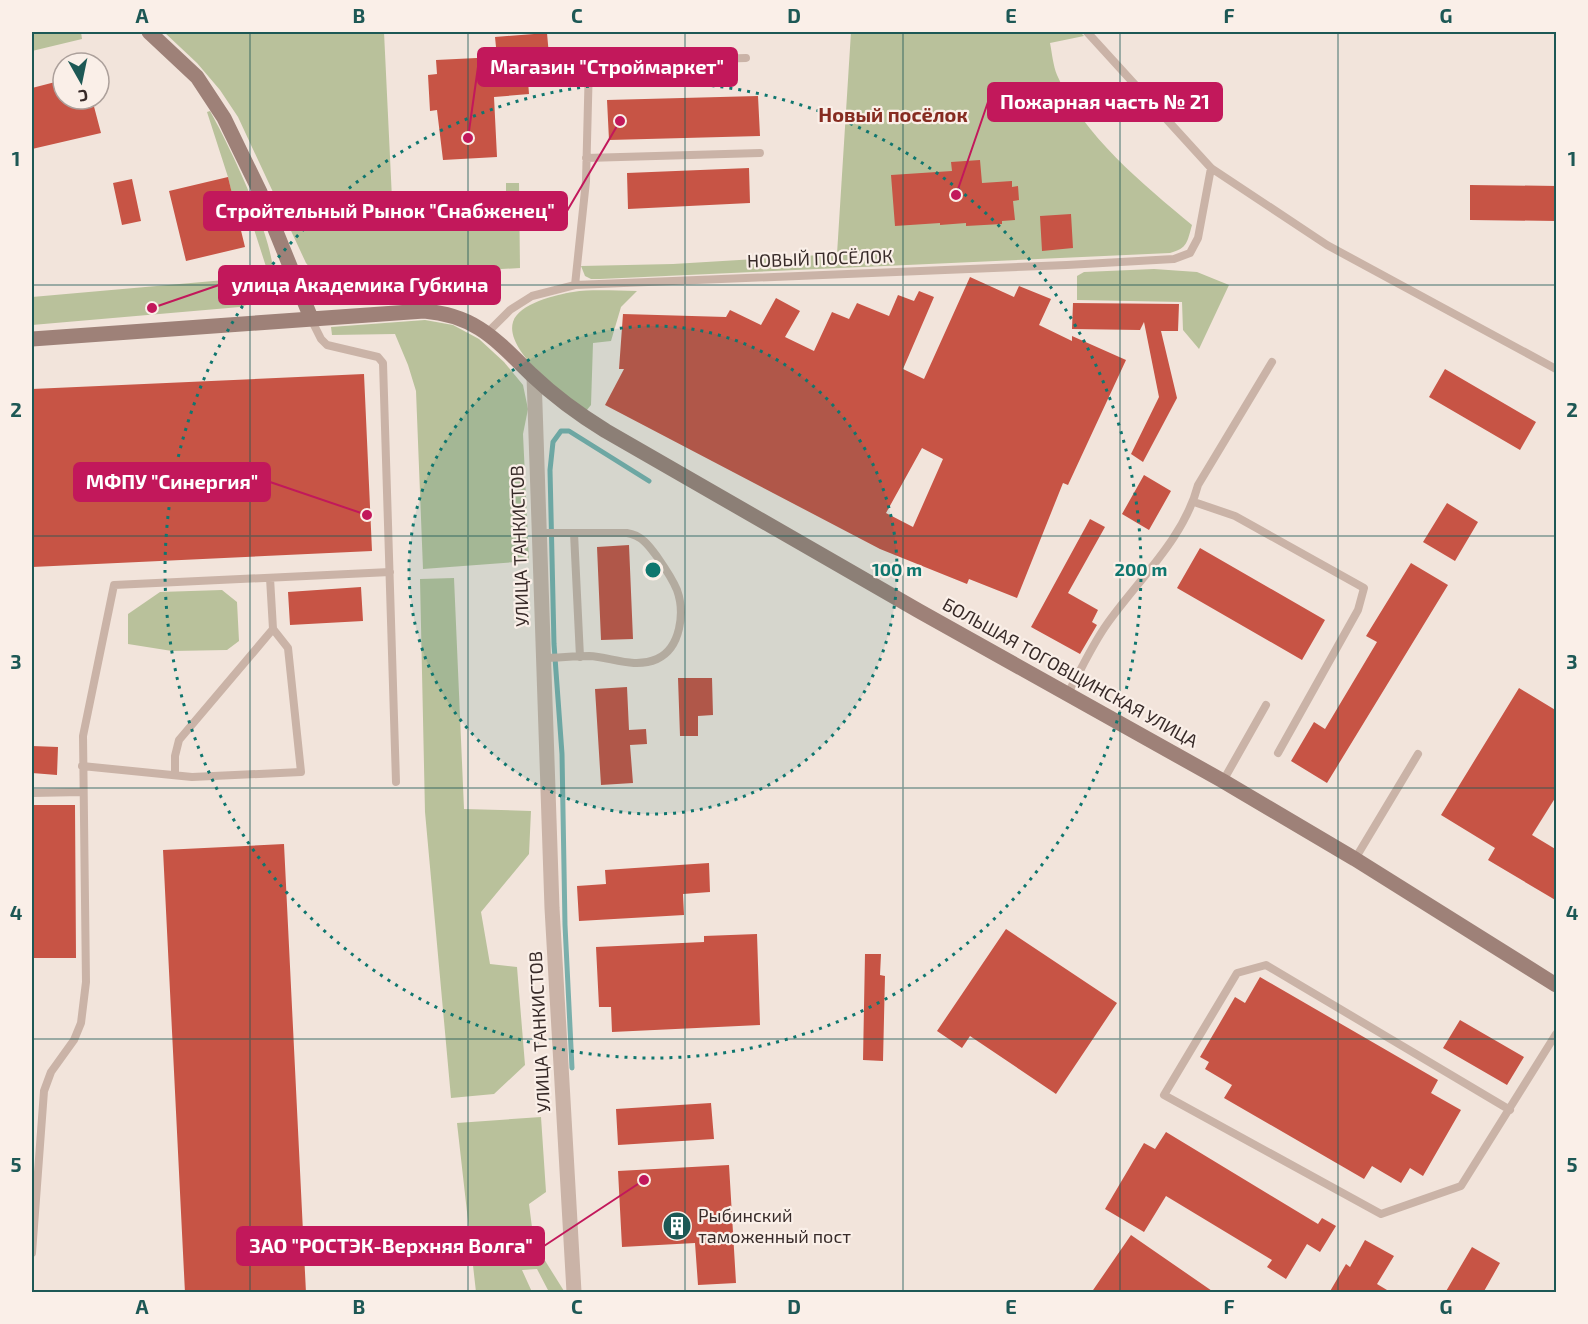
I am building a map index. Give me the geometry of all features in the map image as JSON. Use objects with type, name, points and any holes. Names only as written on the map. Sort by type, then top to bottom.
[{"type":"street","points":[[149,32],[197,77],[224,118],[260,192],[311,318]]},
{"type":"street","points":[[32,339],[311,318],[424,311],[443,312],[487,333],[509,350],[534,376]]},
{"type":"street","name":"УЛИЦА ТАНКИСТОВ","points":[[534,376],[552,908],[574,1293]]},
{"type":"street","name":"БОЛЬШАЯ ТОГОВЩИНСКАЯ УЛИЦА","points":[[534,376],[581,415],[606,431],[919,611],[1223,781],[1557,985]]},
{"type":"lane","points":[[1087,32],[1211,168],[1327,245],[1557,369]]},
{"type":"lane","points":[[575,285],[586,158],[589,63],[746,58]]},
{"type":"lane","points":[[586,158],[760,153]]},
{"type":"lane","name":"НОВЫЙ ПОСЁЛОК","points":[[487,333],[510,310],[532,296],[575,285],[1174,259],[1190,253],[1198,238],[1211,168]]},
{"type":"lane","points":[[311,318],[321,339],[327,345],[336,349],[378,357],[383,363],[396,782]]},
{"type":"lane","points":[[1068,693],[1105,626],[1170,542],[1194,502],[1198,486],[1272,362]]},
{"type":"lane","points":[[1194,502],[1235,516],[1364,588],[1358,610],[1278,753]]},
{"type":"lane","points":[[539,533],[627,533],[640,538],[669,573],[678,593],[681,612],[674,643],[656,659],[630,663],[598,657],[543,658]]},
{"type":"lane","points":[[574,533],[580,657]]},
{"type":"lane","points":[[32,1253],[44,1091],[51,1072],[75,1040],[81,1023],[84,1002],[86,982],[82,736],[114,585],[390,572]]},
{"type":"lane","points":[[82,766],[192,777],[301,772],[288,648],[273,629],[270,578]]},
{"type":"lane","points":[[175,775],[175,756],[180,740],[273,629]]},
{"type":"lane","points":[[1223,781],[1266,705]]},
{"type":"lane","points":[[1354,859],[1418,754]]},
{"type":"lane","points":[[32,792],[82,792]]},
{"type":"lane","points":[[1510,1110],[1266,965],[1237,973],[1164,1095],[1381,1214],[1461,1186],[1510,1110],[1557,1034]]},
{"type":"green space","points":[[32,32],[81,32],[82,39],[32,51]]},
{"type":"green space","points":[[164,32],[384,32],[392,199],[506,192],[506,183],[519,183],[520,268],[466,271],[467,300],[360,301],[347,299],[328,290],[306,263],[238,117],[220,90],[197,63]]},
{"type":"green space","points":[[851,32],[1080,32],[1084,36],[1050,43],[1057,75],[1068,97],[1082,118],[1116,158],[1192,225],[1186,244],[1170,253],[600,279],[585,276],[581,266],[673,264],[837,254]]},
{"type":"green space","points":[[210,111],[251,197],[269,248],[273,269],[272,284],[263,297],[240,307],[32,325],[32,297],[269,276],[253,226],[240,229],[228,177],[207,112]]},
{"type":"green space","points":[[1154,269],[1197,272],[1229,285],[1199,349],[1183,330],[1182,302],[1077,300],[1077,276],[1084,272]]},
{"type":"green space","points":[[597,290],[637,291],[621,307],[611,341],[593,343],[591,405],[586,411],[538,372],[518,346],[513,334],[513,322],[517,315],[530,305],[548,298],[573,292]]},
{"type":"green space","points":[[425,320],[453,325],[479,339],[504,362],[523,385],[528,409],[523,434],[529,561],[423,569],[416,391],[408,365],[395,334],[332,335],[331,327]]},
{"type":"green space","points":[[454,578],[464,809],[531,811],[529,854],[481,912],[490,964],[517,967],[525,1065],[494,1094],[451,1098],[425,812],[420,579]]},
{"type":"green space","points":[[222,590],[237,602],[239,641],[227,650],[172,651],[128,644],[128,614],[160,592]]},
{"type":"green space","points":[[541,1117],[546,1192],[529,1204],[534,1243],[564,1291],[549,1292],[537,1269],[522,1270],[532,1292],[476,1292],[457,1123]]},
{"type":"building","points":[[547,33],[551,78],[528,81],[529,94],[494,97],[497,157],[443,160],[437,110],[430,111],[428,75],[437,74],[436,60],[497,57],[495,37]]},
{"type":"building","points":[[51,83],[51,111],[95,111],[101,133],[32,149],[32,88]]},
{"type":"building","points":[[758,96],[760,136],[609,140],[607,100]]},
{"type":"building","points":[[980,160],[982,183],[1012,181],[1012,187],[1018,186],[1019,200],[1013,201],[1015,220],[1002,221],[1002,224],[966,226],[966,223],[940,225],[940,223],[895,226],[891,175],[952,171],[951,162]]},
{"type":"building","points":[[749,168],[750,203],[628,209],[627,173]]},
{"type":"building","points":[[228,177],[245,247],[186,261],[169,191]]},
{"type":"building","points":[[132,179],[141,221],[122,225],[113,183]]},
{"type":"building","points":[[1470,185],[1557,186],[1557,221],[1470,220]]},
{"type":"building","points":[[1071,214],[1073,248],[1042,251],[1040,216]]},
{"type":"building","points":[[970,277],[1014,297],[1019,286],[1051,299],[1039,325],[1072,341],[1072,336],[1126,360],[1068,485],[1063,483],[1017,598],[969,579],[967,584],[880,549],[605,405],[624,369],[619,369],[623,314],[726,317],[730,310],[761,325],[776,298],[800,311],[785,337],[814,351],[832,312],[849,319],[857,303],[889,316],[898,295],[914,301],[919,291],[934,297],[903,369],[924,379]],"holes":[[[922,448],[943,459],[913,527],[886,513]]]},
{"type":"building","points":[[1073,303],[1179,304],[1178,331],[1161,331],[1177,398],[1143,462],[1131,454],[1159,397],[1144,322],[1140,330],[1072,329]]},
{"type":"building","points":[[1445,369],[1536,422],[1520,450],[1429,397]]},
{"type":"building","points":[[364,374],[372,551],[32,567],[32,389]]},
{"type":"building","points":[[1144,475],[1171,491],[1149,530],[1122,514]]},
{"type":"building","points":[[1447,503],[1478,522],[1455,561],[1423,542]]},
{"type":"building","points":[[1090,519],[1105,527],[1068,593],[1098,610],[1092,622],[1097,625],[1080,654],[1031,627]]},
{"type":"building","points":[[629,545],[633,639],[601,640],[597,547]]},
{"type":"building","points":[[1200,548],[1325,620],[1302,660],[1177,588]]},
{"type":"building","points":[[1411,563],[1448,585],[1327,783],[1291,761],[1314,722],[1325,729],[1377,642],[1366,636]]},
{"type":"building","points":[[361,587],[363,621],[290,625],[288,592]]},
{"type":"building","points":[[678,678],[712,678],[713,715],[698,716],[698,736],[680,736]]},
{"type":"building","points":[[627,687],[629,730],[646,729],[647,744],[630,745],[633,783],[601,785],[595,689]]},
{"type":"building","points":[[1519,688],[1557,711],[1557,795],[1532,835],[1557,850],[1557,901],[1488,860],[1495,848],[1441,815]]},
{"type":"building","points":[[32,746],[58,747],[57,775],[32,773]]},
{"type":"building","points":[[32,805],[75,805],[76,958],[32,958]]},
{"type":"building","points":[[284,844],[306,1293],[185,1293],[163,850]]},
{"type":"building","points":[[709,863],[710,892],[683,894],[684,915],[579,921],[577,886],[606,884],[605,870]]},
{"type":"building","points":[[1006,929],[1117,1003],[1056,1094],[970,1036],[962,1048],[937,1031]]},
{"type":"building","points":[[757,934],[760,1025],[612,1032],[611,1007],[599,1007],[596,947],[704,942],[704,936]]},
{"type":"building","points":[[865,954],[881,954],[880,975],[885,976],[883,1061],[863,1060]]},
{"type":"building","points":[[1260,977],[1438,1080],[1431,1093],[1461,1110],[1423,1176],[1410,1168],[1401,1183],[1372,1166],[1364,1179],[1224,1098],[1232,1085],[1205,1069],[1209,1062],[1200,1057],[1235,997],[1245,1003]]},
{"type":"building","points":[[1460,1020],[1524,1057],[1507,1085],[1443,1048]]},
{"type":"building","points":[[711,1103],[714,1139],[618,1145],[616,1109]]},
{"type":"building","points":[[1166,1132],[1318,1224],[1322,1218],[1336,1226],[1320,1252],[1307,1244],[1286,1279],[1267,1267],[1272,1260],[1166,1196],[1144,1232],[1105,1209],[1144,1143],[1155,1149]]},
{"type":"building","name":"Рыбинский таможенный пост","points":[[729,1165],[736,1283],[698,1285],[695,1243],[622,1247],[618,1171]]},
{"type":"building","points":[[1131,1235],[1215,1293],[1091,1293]]},
{"type":"building","points":[[1365,1240],[1394,1256],[1377,1284],[1392,1293],[1329,1293],[1346,1264],[1350,1267]]},
{"type":"building","points":[[1472,1247],[1500,1263],[1483,1293],[1445,1293]]},
{"type":"waterway","points":[[572,1068],[565,925],[562,754],[554,644],[550,470],[553,442],[561,431],[569,431],[649,481]]},
{"type":"place","name":"Стройтельный Рынок \"Снабженец\"","points":[[620,121]]},
{"type":"place","name":"Магазин \"Строймаркет\"","points":[[468,138]]},
{"type":"place","name":"Пожарная часть № 21","points":[[956,195]]},
{"type":"place","name":"улица Академика Губкина","points":[[152,308]]},
{"type":"place","name":"МФПУ \"Синергия\"","points":[[367,515]]},
{"type":"place","name":"ЗАО \"РОСТЭК-Верхняя Волга\"","points":[[644,1180]]},
{"type":"place","name":"Рыбинский таможенный пост","points":[[677,1226]]},
{"type":"district","name":"Новый посёлок","points":[[893,115]]}]
